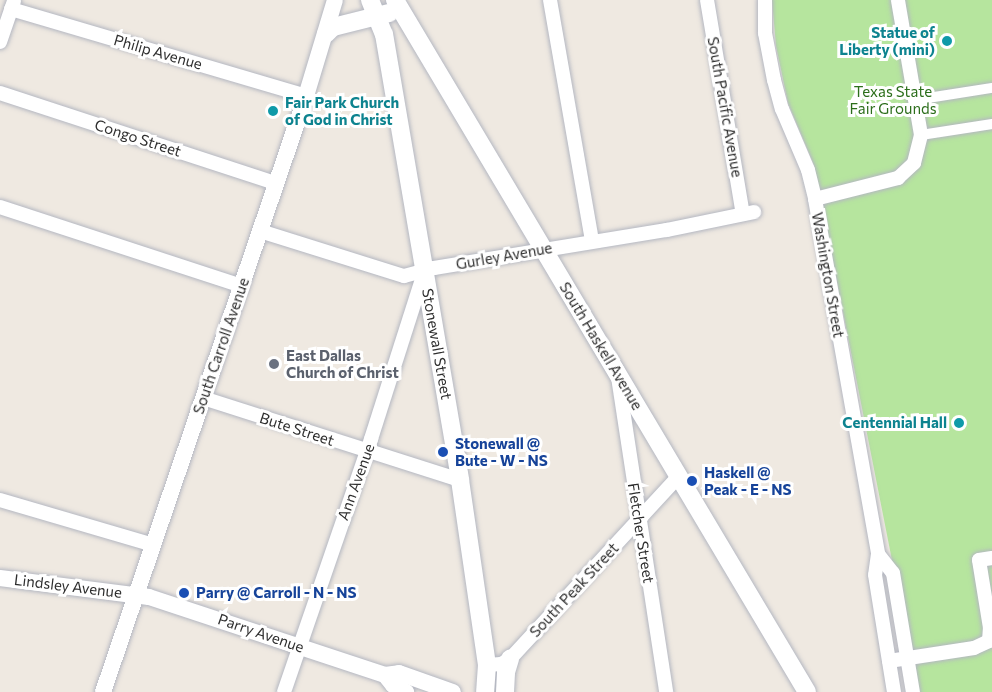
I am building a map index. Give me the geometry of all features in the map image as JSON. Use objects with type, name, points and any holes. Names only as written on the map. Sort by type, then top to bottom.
[{"type":"main road","points":[[326,34],[333,27],[374,8],[398,4]]},
{"type":"main road","name":"South Haskell Avenue","points":[[398,4],[807,692]]},
{"type":"main road","name":"Stonewall Street","points":[[374,8],[384,34],[460,480],[487,665],[485,692]]},
{"type":"main road","points":[[506,692],[506,672],[510,659]]},
{"type":"street","name":"South Carroll Avenue","points":[[103,692],[306,96],[335,0]]},
{"type":"street","points":[[550,0],[592,241]]},
{"type":"street","name":"South Pacific Avenue","points":[[707,0],[749,213]]},
{"type":"street","name":"Washington Street","points":[[765,0],[765,33],[774,80],[782,109],[808,170],[814,199],[878,554],[875,575],[894,692]]},
{"type":"street","points":[[814,199],[898,178],[915,163],[921,135],[898,0]]},
{"type":"street","points":[[1,36],[12,4]]},
{"type":"street","name":"Philip Avenue","points":[[12,4],[306,96]]},
{"type":"street","points":[[915,100],[992,88]]},
{"type":"street","name":"Congo Street","points":[[0,93],[275,183]]},
{"type":"street","points":[[921,135],[992,124]]},
{"type":"street","points":[[0,207],[241,286]]},
{"type":"street","name":"Gurley Avenue","points":[[260,231],[404,276],[592,241],[667,230],[749,213]]},
{"type":"street","name":"Ann Avenue","points":[[284,692],[424,272]]},
{"type":"street","name":"Fletcher Street","points":[[618,374],[666,692]]},
{"type":"street","name":"Bute Street","points":[[203,398],[460,480]]},
{"type":"street","name":"South Peak Street","points":[[510,659],[678,477]]},
{"type":"street","points":[[0,500],[154,545]]},
{"type":"street","name":"Washington Street","points":[[878,554],[893,573],[913,692]]},
{"type":"street","points":[[889,662],[982,646],[989,641],[990,628],[979,560],[992,558]]},
{"type":"street","name":"Lindsley Avenue","points":[[0,578],[137,594]]},
{"type":"street","name":"Parry Avenue","points":[[137,594],[169,602],[385,675],[399,672],[453,692]]},
{"type":"street","points":[[487,665],[501,664],[510,659]]},
{"type":"street","name":"Parry Avenue","points":[[385,675],[393,685],[406,692]]},
{"type":"green space","name":"Texas State Fair Grounds","points":[[772,0],[992,0],[992,692],[918,692],[814,165],[788,103],[776,46]]},
{"type":"place","name":"Statue of Liberty (mini)","points":[[947,41]]},
{"type":"place","name":"Fair Park Church of God in Christ","points":[[273,111]]},
{"type":"place","name":"East Dallas Church of Christ","points":[[274,364]]},
{"type":"place","name":"Centennial Hall","points":[[959,423]]},
{"type":"place","name":"Stonewall @ Bute - W - NS","points":[[443,452]]},
{"type":"place","name":"Haskell @ Peak - E - NS","points":[[692,481]]},
{"type":"place","name":"Parry @ Carroll - N - NS","points":[[184,593]]}]
